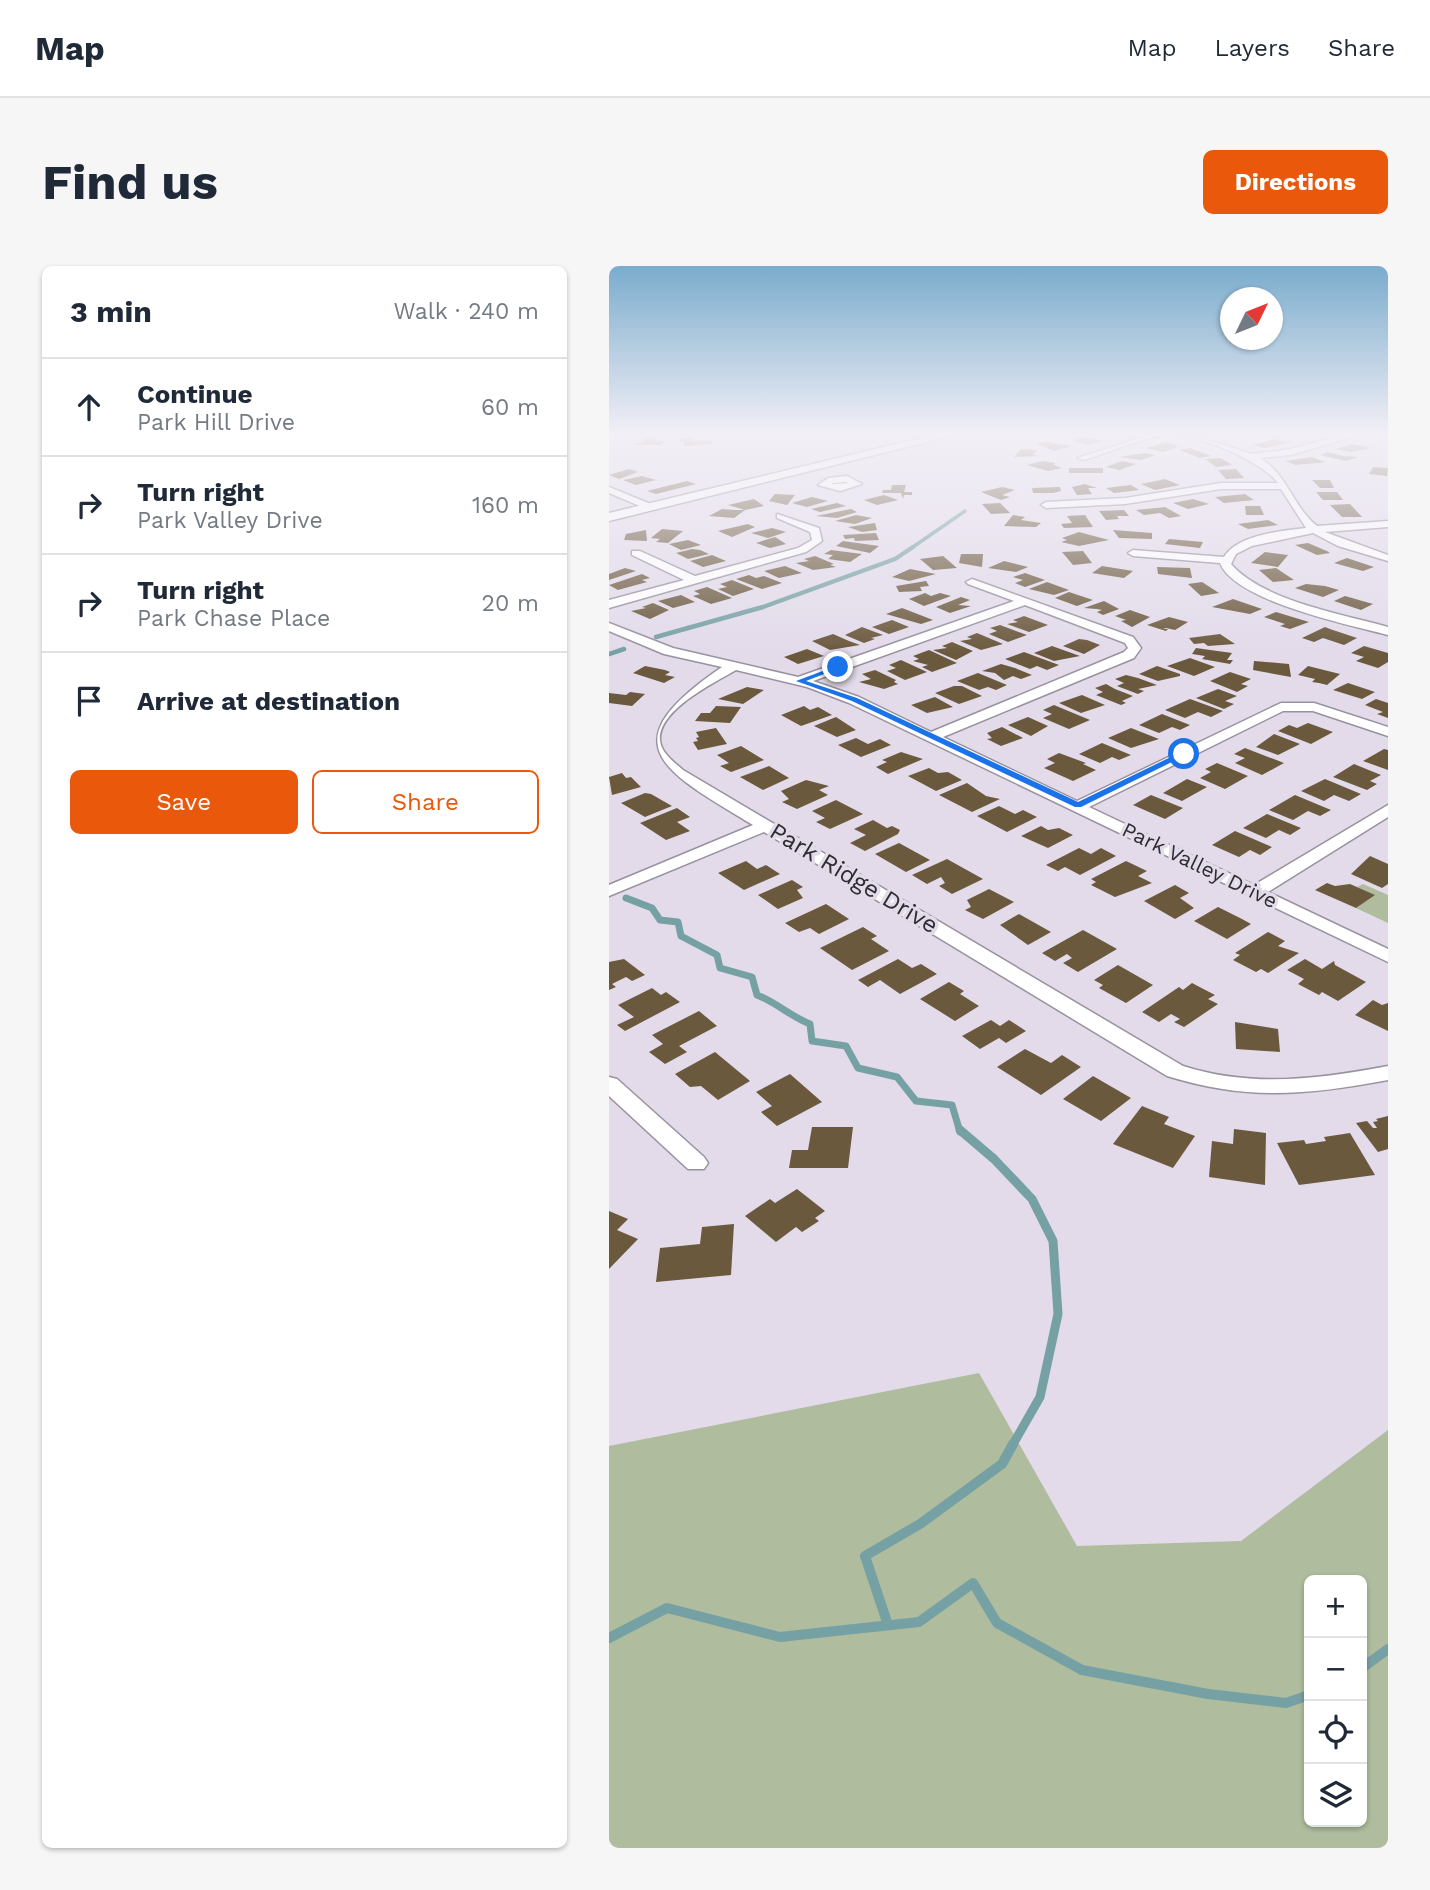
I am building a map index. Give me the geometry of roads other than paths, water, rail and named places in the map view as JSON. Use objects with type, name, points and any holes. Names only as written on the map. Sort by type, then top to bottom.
[{"type":"main road","points":[[609,517],[655,506]]},
{"type":"street","points":[[1295,506],[1302,517],[1319,531],[1339,542],[1388,558]]},
{"type":"street","points":[[609,604],[802,550],[817,541],[815,530],[781,516]]},
{"type":"street","points":[[1225,560],[1231,551],[1251,541],[1388,524]]},
{"type":"street","points":[[636,553],[694,580]]},
{"type":"street","points":[[1133,553],[1225,560]]},
{"type":"street","points":[[1225,560],[1229,572],[1261,592],[1388,631]]},
{"type":"street","points":[[931,737],[1130,655],[1135,646],[1129,640],[972,582]]},
{"type":"street","points":[[799,681],[1026,601]]},
{"type":"street","name":"Park Valley Drive","points":[[609,617],[615,629],[669,651],[799,681],[854,700],[1388,956]]},
{"type":"street","name":"Park Ridge Drive","points":[[734,666],[666,710],[656,723],[653,744],[669,767],[1165,1066],[1209,1082],[1271,1090],[1318,1086],[1388,1073]]},
{"type":"street","points":[[1078,806],[1281,707],[1314,707],[1388,733]]},
{"type":"street","points":[[1255,892],[1388,810]]},
{"type":"street","points":[[609,891],[766,825]]},
{"type":"street","points":[[609,1084],[696,1163]]},
{"type":"waterway","points":[[910,549],[965,511]]},
{"type":"waterway","points":[[656,637],[763,607],[895,559],[910,549]]},
{"type":"waterway","points":[[609,654],[624,649]]},
{"type":"waterway","points":[[626,898],[652,908],[660,920],[678,922],[681,936],[717,955],[720,968],[752,977],[757,995],[810,1024],[812,1041],[846,1046],[858,1068],[897,1077],[916,1101],[952,1105],[960,1132]]},
{"type":"waterway","points":[[960,1130],[994,1159],[1032,1199],[1053,1241],[1058,1314],[1040,1397],[1012,1446]]},
{"type":"waterway","points":[[888,1625],[865,1556],[920,1524],[1002,1464],[1013,1444]]},
{"type":"waterway","points":[[609,1638],[667,1608],[780,1637],[919,1622],[973,1583],[997,1623],[1082,1670],[1208,1694],[1286,1703],[1304,1697]]},
{"type":"waterway","points":[[1367,1664],[1388,1649]]}]
